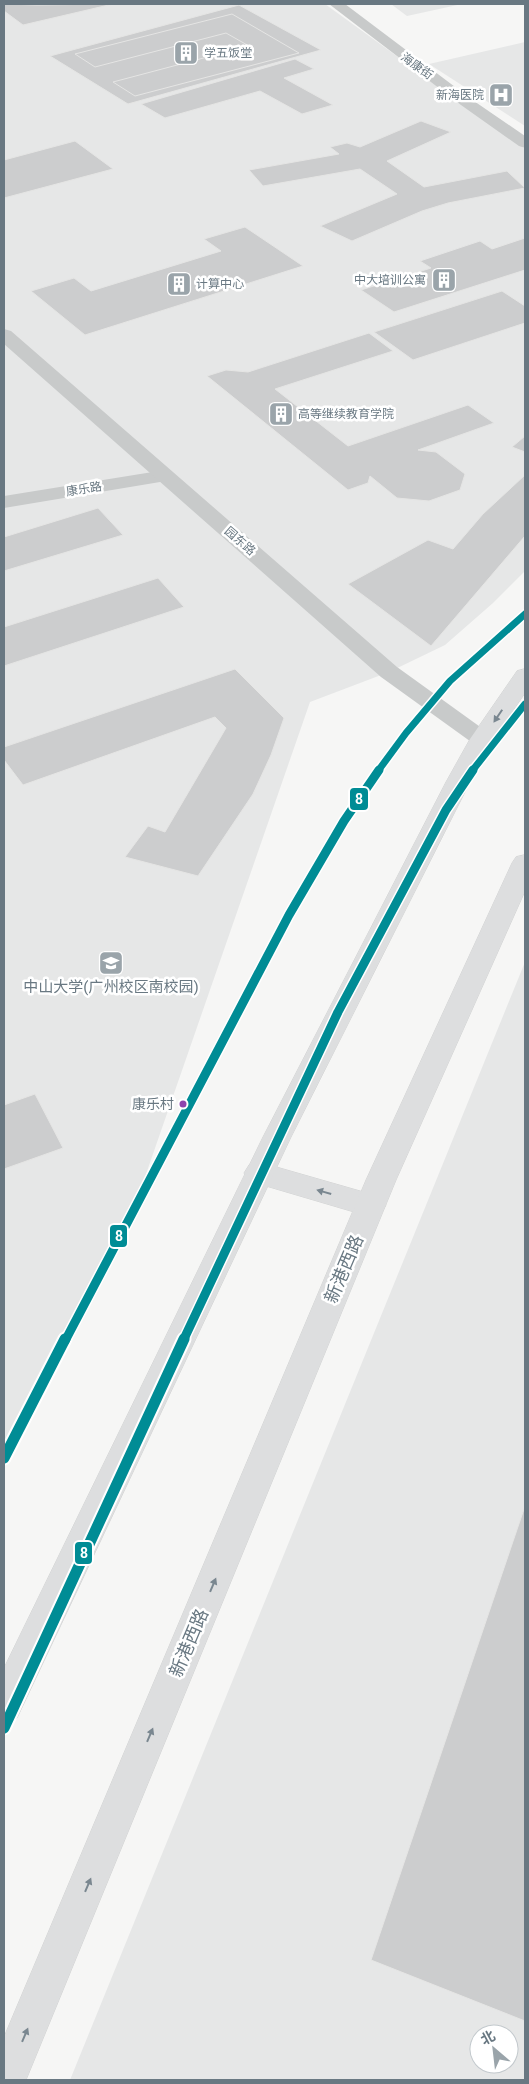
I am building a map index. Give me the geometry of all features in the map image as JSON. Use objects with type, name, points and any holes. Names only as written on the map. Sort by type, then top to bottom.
[{"type":"main road","points":[[4,1706],[259,1174],[458,782],[482,739],[525,676]]},
{"type":"main road","name":"新港西路","points":[[6,2080],[371,1205],[525,863]]},
{"type":"main road","points":[[259,1174],[371,1205]]},
{"type":"street","name":"海康街","points":[[336,4],[525,143]]},
{"type":"street","name":"园东路","points":[[4,335],[389,672],[482,739]]},
{"type":"street","name":"康乐路","points":[[4,502],[165,476]]},
{"type":"shaded area","name":"中山大学(广州校区南校园)","points":[[4,4],[325,4],[525,149],[525,571],[493,603],[445,645],[389,672],[310,702],[129,1223],[4,1463]]},
{"type":"shaded area","points":[[391,4],[462,4],[407,16]]},
{"type":"shaded area","name":"新海医院","points":[[525,42],[525,126],[429,64]]},
{"type":"shaded area","points":[[525,962],[525,2080],[70,2080]]},
{"type":"building","points":[[4,4],[113,4],[23,25],[4,11]]},
{"type":"building","name":"学五饭堂","points":[[239,5],[321,50],[128,104],[50,56]]},
{"type":"building","points":[[232,14],[299,53],[135,96],[113,82],[249,46],[226,33],[95,67],[75,54]]},
{"type":"building","points":[[295,59],[314,69],[284,78],[333,105],[302,114],[260,91],[165,118],[141,104]]},
{"type":"building","points":[[421,121],[451,132],[387,161],[424,187],[507,171],[525,188],[448,203],[422,211],[352,241],[320,226],[397,194],[360,169],[263,186],[249,170],[339,154],[330,147],[347,143],[360,147]]},
{"type":"building","points":[[75,141],[113,169],[4,198],[4,160]]},
{"type":"building","name":"计算中心","points":[[245,227],[303,266],[85,335],[31,291],[74,278],[91,291],[221,251],[204,239]]},
{"type":"building","name":"中大培训公寓","points":[[525,238],[525,270],[394,312],[361,290],[431,268],[420,261],[480,241],[492,249]]},
{"type":"building","points":[[502,291],[525,306],[525,323],[413,360],[374,332]]},
{"type":"building","name":"高等继续教育学院","points":[[369,333],[393,351],[275,389],[348,446],[468,405],[494,423],[418,450],[436,452],[465,474],[460,490],[429,501],[397,498],[370,476],[368,483],[348,490],[207,376],[226,370],[248,372]]},
{"type":"building","points":[[525,436],[525,452],[512,447]]},
{"type":"building","points":[[525,475],[525,536],[431,646],[348,584],[428,540],[453,549],[483,514]]},
{"type":"building","points":[[98,508],[123,535],[4,571],[4,537]]},
{"type":"building","points":[[158,578],[184,607],[4,666],[4,627]]},
{"type":"building","points":[[235,669],[284,718],[271,755],[253,794],[198,876],[125,857],[148,826],[165,832],[226,728],[215,717],[23,785],[4,760],[4,747]]},
{"type":"building","points":[[35,1094],[63,1148],[4,1169],[4,1105]]},
{"type":"building","points":[[525,1506],[525,2021],[371,1960]]},
{"type":"transit line","name":"8","points":[[4,1458],[263,963],[344,821],[374,776],[440,692],[471,661],[525,614]]},
{"type":"transit line","name":"8","points":[[4,1728],[104,1509],[338,1012],[446,810],[478,762],[525,704]]},
{"type":"place","name":"学五饭堂","points":[[186,53]]},
{"type":"place","name":"新海医院","points":[[501,95]]},
{"type":"place","name":"中大培训公寓","points":[[444,280]]},
{"type":"place","name":"计算中心","points":[[179,284]]},
{"type":"place","name":"高等继续教育学院","points":[[281,414]]},
{"type":"place","name":"中山大学(广州校区南校园)","points":[[111,963]]},
{"type":"place","name":"康乐村","points":[[183,1104]]}]
